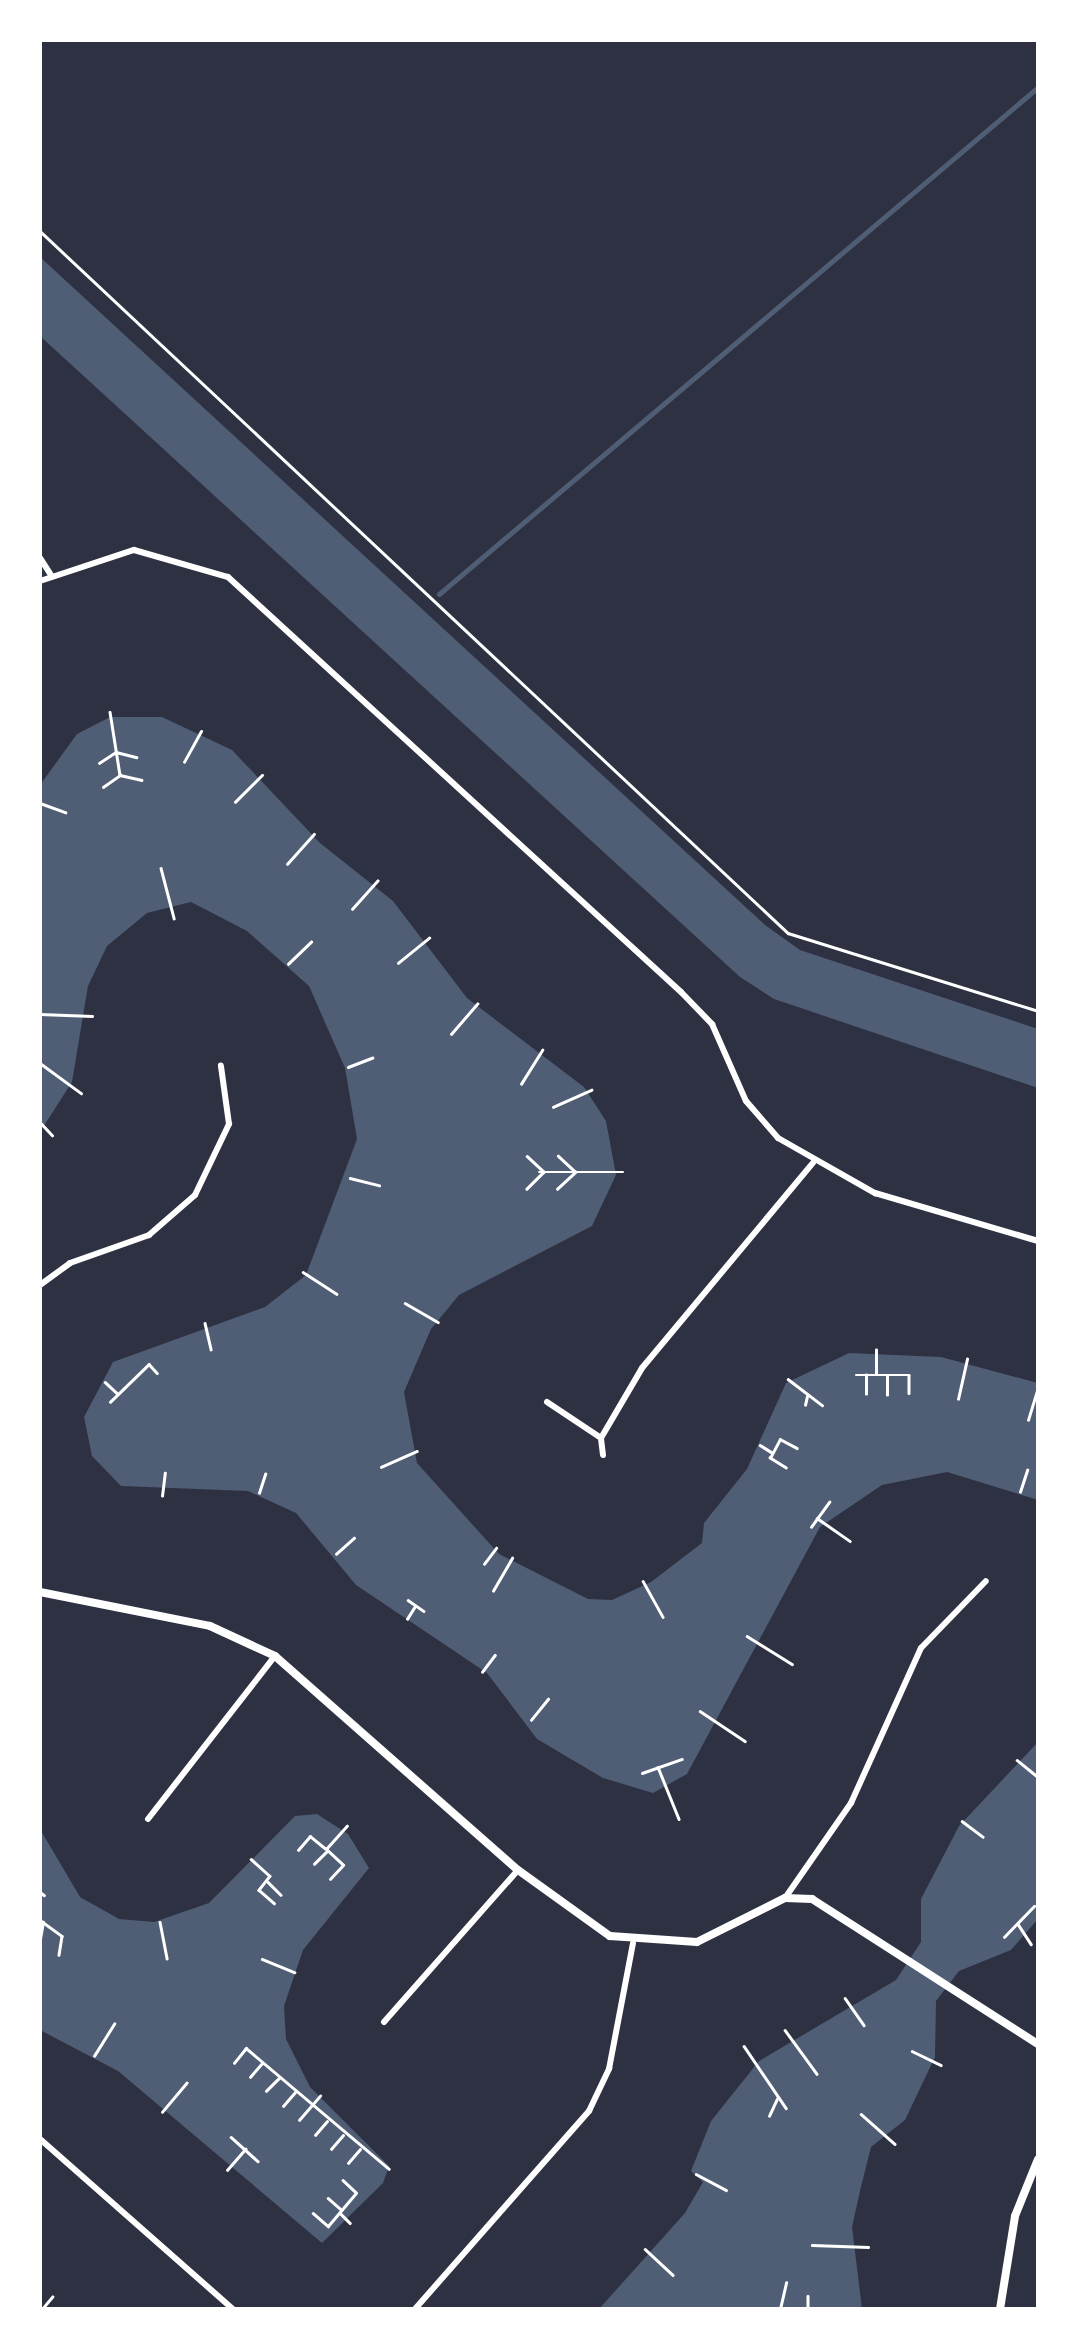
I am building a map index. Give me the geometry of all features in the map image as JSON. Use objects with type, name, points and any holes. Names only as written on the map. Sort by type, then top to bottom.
[{"type":"street","points":[[40,580],[134,550],[198,562],[244,588],[681,992],[712,1024],[759,1118],[812,1163],[875,1193],[1038,1241]]},
{"type":"street","points":[[40,558],[50,575]]},
{"type":"street","points":[[40,1285],[70,1262],[149,1235],[196,1194],[229,1124],[220,1066]]},
{"type":"street","points":[[603,1455],[601,1438],[688,1307],[812,1163]]},
{"type":"street","points":[[548,1402],[601,1438]]},
{"type":"street","points":[[40,1592],[210,1626],[276,1656],[518,1870],[590,1926],[633,1943],[720,1937],[785,1898],[850,1803],[921,1648],[986,1581]]},
{"type":"street","points":[[148,1819],[225,1732],[276,1656]]},
{"type":"street","points":[[384,2022],[518,1870]]},
{"type":"street","points":[[785,1898],[812,1899],[1038,2044]]},
{"type":"street","points":[[415,2309],[589,2110],[609,2070],[633,1943]]},
{"type":"street","points":[[40,2139],[233,2309]]},
{"type":"street","points":[[1000,2309],[1015,2216],[1038,2159]]},
{"type":"path","points":[[40,232],[788,933],[1038,1011]]},
{"type":"path","points":[[110,712],[120,775]]},
{"type":"path","points":[[184,762],[201,731]]},
{"type":"path","points":[[100,763],[116,752],[136,757]]},
{"type":"path","points":[[103,787],[120,775],[140,780]]},
{"type":"path","points":[[236,802],[262,775]]},
{"type":"path","points":[[40,804],[65,812]]},
{"type":"path","points":[[288,864],[314,834]]},
{"type":"path","points":[[161,868],[174,918]]},
{"type":"path","points":[[352,909],[377,881]]},
{"type":"path","points":[[398,963],[429,938]]},
{"type":"path","points":[[288,964],[311,942]]},
{"type":"path","points":[[451,1034],[477,1004]]},
{"type":"path","points":[[40,1014],[92,1016]]},
{"type":"path","points":[[522,1084],[542,1050]]},
{"type":"path","points":[[348,1067],[372,1058]]},
{"type":"path","points":[[40,1064],[81,1093]]},
{"type":"path","points":[[553,1107],[591,1090]]},
{"type":"path","points":[[40,1122],[52,1135]]},
{"type":"path","points":[[527,1156],[541,1172],[623,1172]]},
{"type":"path","points":[[558,1156],[574,1172]]},
{"type":"path","points":[[527,1189],[541,1172]]},
{"type":"path","points":[[557,1189],[574,1172]]},
{"type":"path","points":[[350,1178],[379,1185]]},
{"type":"path","points":[[303,1272],[337,1294]]},
{"type":"path","points":[[405,1303],[438,1322]]},
{"type":"path","points":[[205,1323],[211,1349]]},
{"type":"path","points":[[876,1350],[876,1376]]},
{"type":"path","points":[[958,1399],[967,1359]]},
{"type":"path","points":[[110,1402],[149,1364],[156,1373]]},
{"type":"path","points":[[856,1375],[909,1375],[909,1393]]},
{"type":"path","points":[[866,1375],[866,1394]]},
{"type":"path","points":[[887,1394],[888,1375]]},
{"type":"path","points":[[788,1378],[822,1405]]},
{"type":"path","points":[[105,1382],[118,1394]]},
{"type":"path","points":[[1028,1420],[1038,1388]]},
{"type":"path","points":[[804,1406],[809,1395]]},
{"type":"path","points":[[773,1452],[780,1439],[797,1448]]},
{"type":"path","points":[[760,1445],[773,1452],[786,1468]]},
{"type":"path","points":[[381,1467],[416,1451]]},
{"type":"path","points":[[1020,1492],[1027,1470]]},
{"type":"path","points":[[162,1496],[165,1473]]},
{"type":"path","points":[[259,1493],[265,1474]]},
{"type":"path","points":[[811,1527],[829,1502]]},
{"type":"path","points":[[817,1518],[850,1541]]},
{"type":"path","points":[[336,1554],[354,1538]]},
{"type":"path","points":[[484,1564],[496,1548]]},
{"type":"path","points":[[493,1591],[512,1558]]},
{"type":"path","points":[[643,1580],[663,1617]]},
{"type":"path","points":[[408,1600],[424,1611]]},
{"type":"path","points":[[406,1619],[416,1605]]},
{"type":"path","points":[[747,1636],[792,1664]]},
{"type":"path","points":[[482,1672],[496,1656]]},
{"type":"path","points":[[530,1720],[548,1699]]},
{"type":"path","points":[[700,1710],[745,1741]]},
{"type":"path","points":[[642,1773],[682,1759]]},
{"type":"path","points":[[1017,1760],[1038,1777]]},
{"type":"path","points":[[658,1767],[679,1819]]},
{"type":"path","points":[[962,1820],[982,1837]]},
{"type":"path","points":[[314,1864],[347,1826]]},
{"type":"path","points":[[298,1850],[310,1836],[343,1864],[330,1879]]},
{"type":"path","points":[[250,1859],[266,1881],[282,1894]]},
{"type":"path","points":[[266,1881],[259,1890],[274,1903]]},
{"type":"path","points":[[1004,1938],[1034,1906]]},
{"type":"path","points":[[40,1939],[42,1921]]},
{"type":"path","points":[[42,1921],[62,1936],[59,1955]]},
{"type":"path","points":[[160,1922],[167,1958]]},
{"type":"path","points":[[1018,1923],[1031,1944]]},
{"type":"path","points":[[262,1959],[296,1972]]},
{"type":"path","points":[[845,1998],[864,2025]]},
{"type":"path","points":[[94,2056],[114,2024]]},
{"type":"path","points":[[784,2030],[817,2074]]},
{"type":"path","points":[[744,2046],[786,2108]]},
{"type":"path","points":[[234,2063],[246,2048],[389,2169]]},
{"type":"path","points":[[912,2050],[941,2065]]},
{"type":"path","points":[[250,2078],[263,2062]]},
{"type":"path","points":[[266,2092],[279,2077]]},
{"type":"path","points":[[162,2112],[186,2083]]},
{"type":"path","points":[[283,2106],[296,2092]]},
{"type":"path","points":[[299,2120],[320,2096]]},
{"type":"path","points":[[769,2116],[778,2096]]},
{"type":"path","points":[[861,2114],[896,2144]]},
{"type":"path","points":[[315,2135],[328,2120]]},
{"type":"path","points":[[331,2149],[344,2134]]},
{"type":"path","points":[[231,2137],[258,2161]]},
{"type":"path","points":[[348,2163],[360,2148]]},
{"type":"path","points":[[226,2170],[245,2149]]},
{"type":"path","points":[[696,2174],[726,2190]]},
{"type":"path","points":[[313,2214],[328,2226],[356,2193],[343,2180]]},
{"type":"path","points":[[328,2198],[350,2223]]},
{"type":"path","points":[[812,2245],[868,2246]]},
{"type":"path","points":[[645,2249],[673,2276]]},
{"type":"path","points":[[786,2283],[786,2305]]},
{"type":"path","points":[[808,2296],[808,2309]]},
{"type":"path","points":[[42,2309],[52,2297]]},
{"type":"path","points":[[780,2309],[786,2305]]},
{"type":"path","points":[[786,2305],[793,2309]]},
{"type":"water","points":[[40,257],[765,925],[800,950],[1038,1029],[1038,1088],[774,999],[740,977],[40,336]]},
{"type":"water","points":[[110,717],[162,717],[232,750],[320,843],[393,901],[467,998],[584,1087],[606,1121],[616,1175],[592,1226],[459,1295],[431,1329],[404,1392],[417,1463],[499,1554],[588,1599],[612,1600],[651,1582],[702,1543],[704,1523],[747,1469],[786,1383],[849,1353],[941,1357],[1038,1383],[1038,1500],[947,1472],[882,1485],[820,1527],[687,1774],[653,1793],[603,1778],[537,1739],[487,1673],[356,1585],[296,1513],[248,1491],[121,1486],[92,1456],[84,1417],[113,1362],[265,1307],[306,1275],[357,1139],[345,1068],[309,986],[247,931],[191,902],[147,913],[107,946],[88,986],[72,1082],[40,1132],[40,785],[77,734]]},
{"type":"water","points":[[1038,1742],[1038,1919],[1011,1950],[959,1971],[936,2001],[935,2057],[905,2120],[871,2147],[860,2191],[852,2227],[862,2309],[599,2309],[685,2213],[703,2182],[691,2171],[711,2121],[759,2061],[896,1980],[921,1942],[921,1899],[959,1826]]},
{"type":"water","points":[[317,1814],[348,1834],[369,1868],[303,1950],[284,2006],[286,2039],[310,2087],[389,2166],[383,2183],[322,2243],[118,2071],[40,2030],[40,1829],[80,1897],[119,1919],[154,1922],[209,1903],[295,1816]]},
{"type":"waterway","points":[[439,594],[1038,87]]}]
